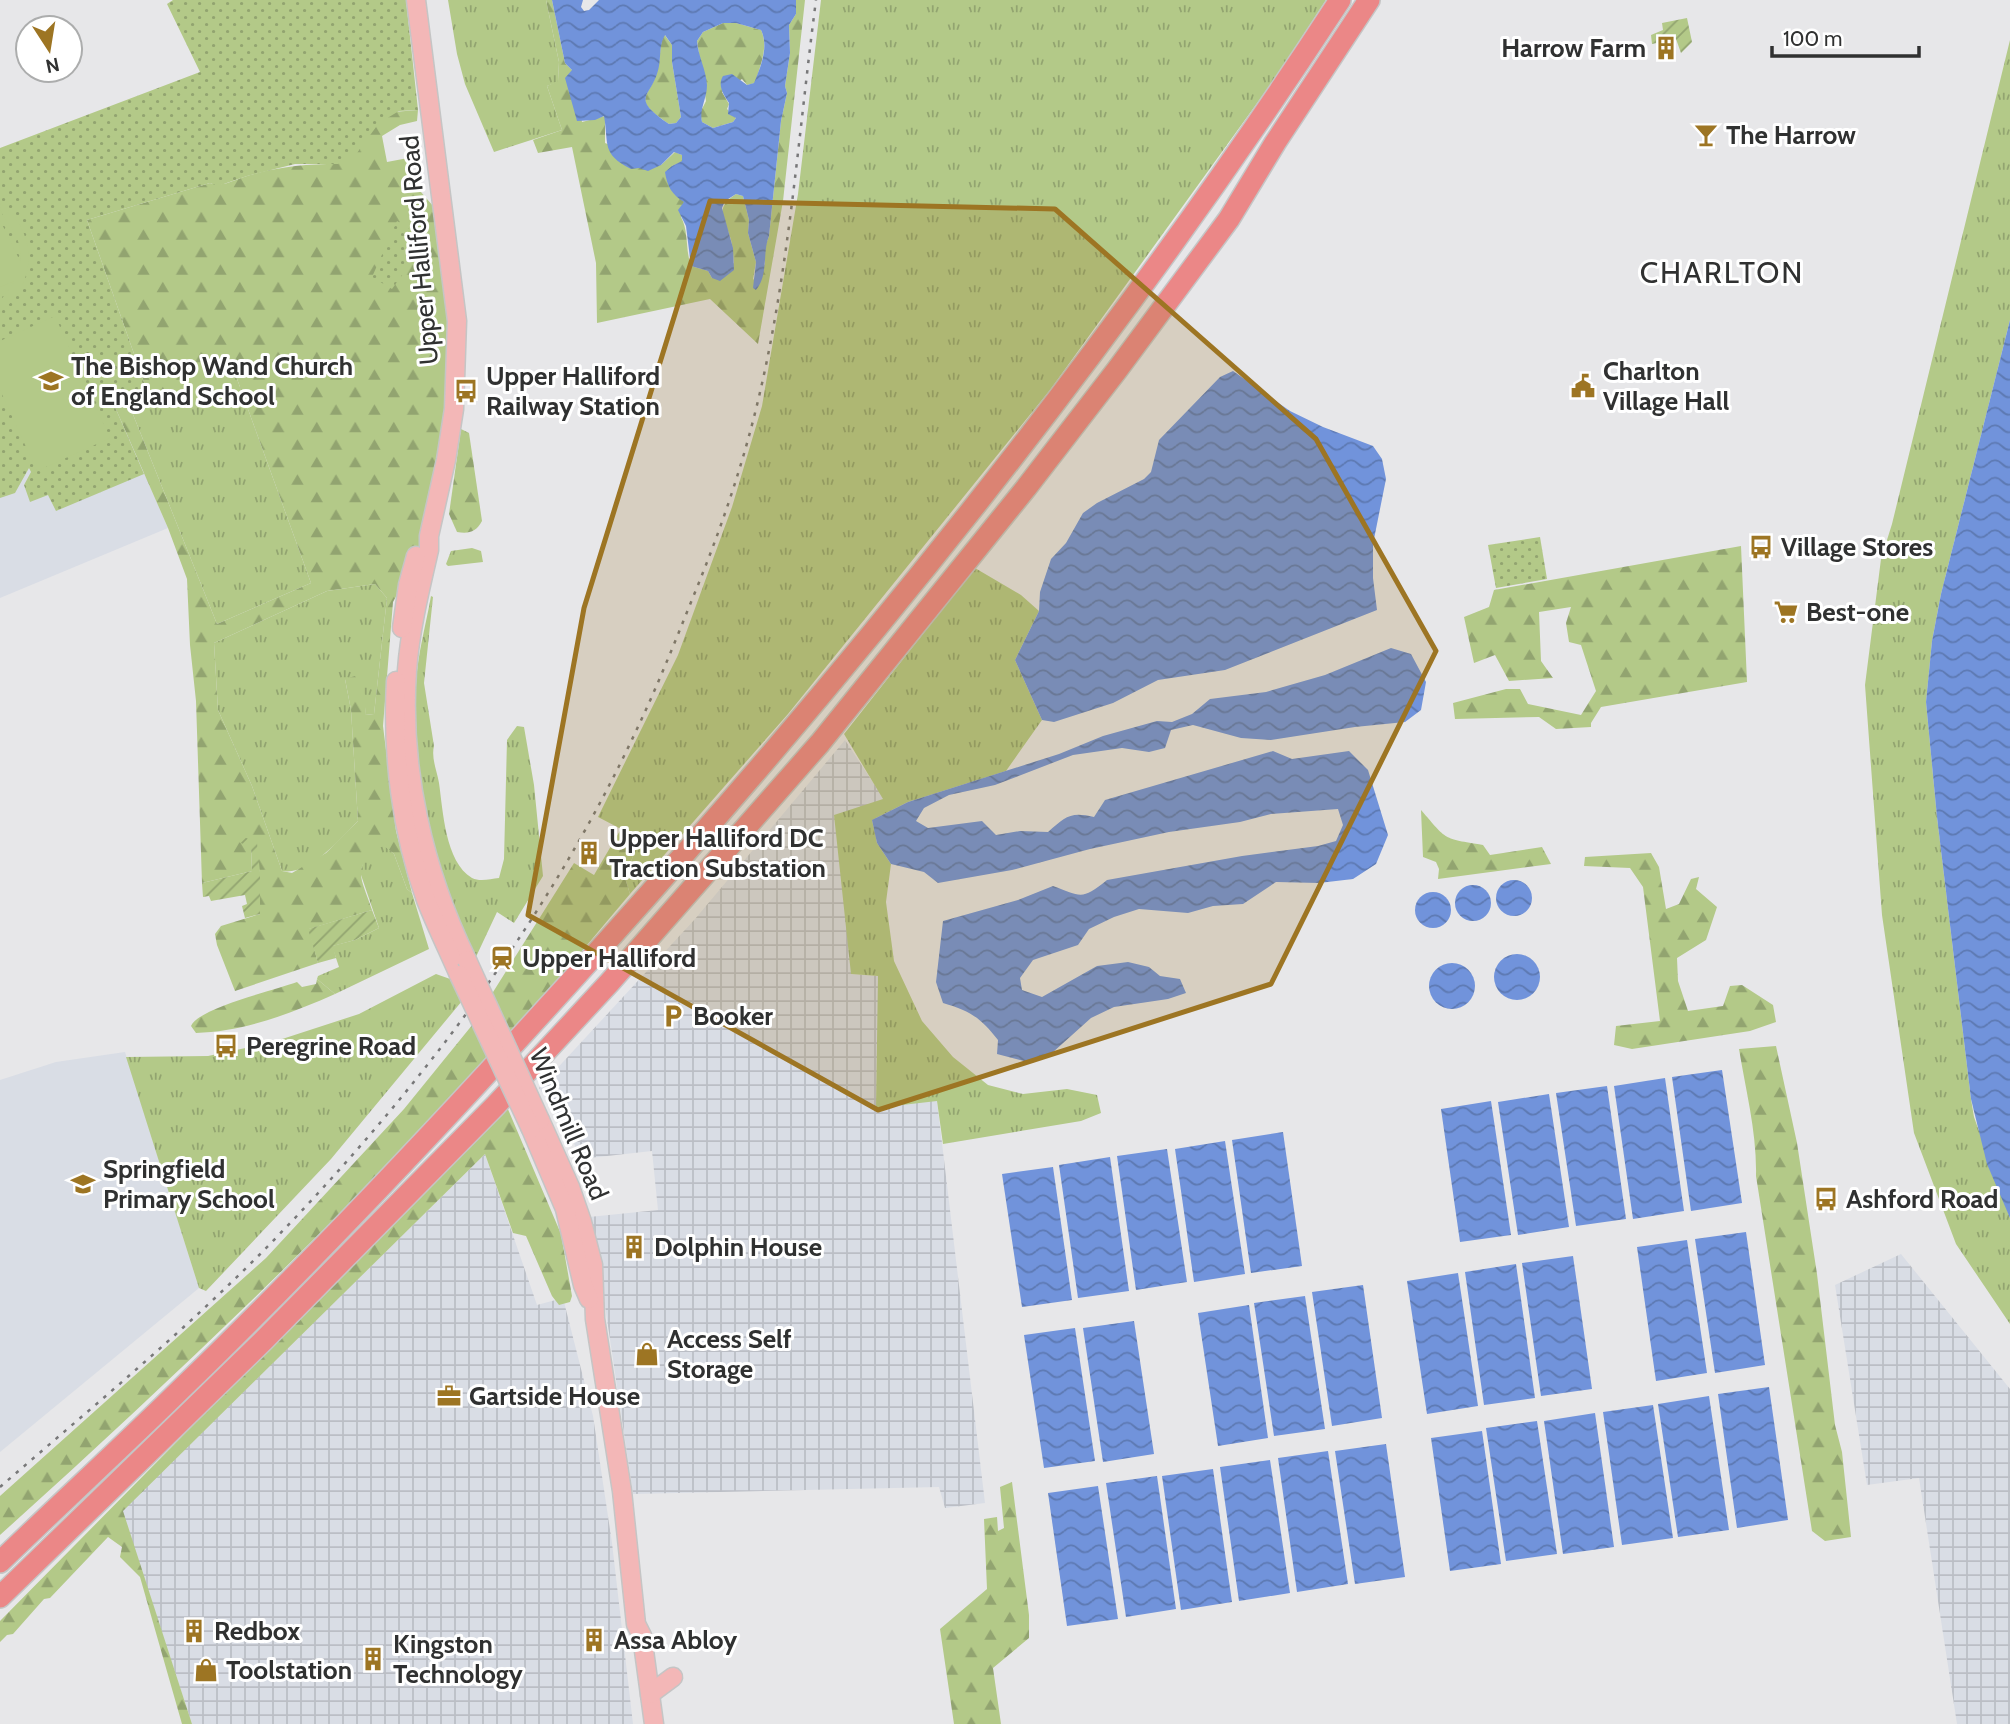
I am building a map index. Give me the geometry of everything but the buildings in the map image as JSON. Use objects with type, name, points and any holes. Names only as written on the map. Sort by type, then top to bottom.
[{"type":"highway","points":[[0,1560],[180,1390],[294,1276],[524,1034],[708,829],[882,622],[1037,428],[1224,175],[1340,0]]},
{"type":"highway","points":[[0,1597],[263,1341],[496,1105],[610,982],[820,743],[1017,499],[1117,370],[1228,219],[1275,142],[1369,0]]},
{"type":"main road","name":"Upper Halliford Road","points":[[416,0],[457,321],[454,409],[446,460],[429,536],[419,548],[408,585],[397,670],[396,737],[408,837],[427,901],[463,967]]},
{"type":"main road","name":"Windmill Road","points":[[463,967],[536,1125],[565,1209],[583,1285],[595,1316],[622,1491],[636,1624],[642,1636],[654,1724]]},
{"type":"main road","name":"Windmill Road","points":[[636,1624],[632,1637],[644,1724]]},
{"type":"main road","points":[[650,1694],[673,1677]]},
{"type":"highlighted area","points":[[710,201],[1055,209],[1316,439],[1436,651],[1271,984],[878,1110],[528,915],[584,608]]},
{"type":"shaded area","name":"The Bishop Wand Church of England School","points":[[0,160],[168,528],[0,598]]},
{"type":"shaded area","points":[[845,740],[884,799],[851,974],[878,976],[937,1101],[985,1503],[945,1508],[939,1487],[633,1494],[594,1232],[589,1217],[658,1210],[652,1151],[589,1158],[580,1162],[571,1133],[539,1088],[695,919]]},
{"type":"shaded area","name":"Springfield Primary School","points":[[125,1052],[199,1288],[0,1452],[0,1080],[56,1062]]},
{"type":"shaded area","points":[[485,1154],[537,1305],[563,1298],[593,1416],[612,1543],[633,1724],[192,1724],[122,1511]]},
{"type":"shaded area","points":[[1901,1254],[2010,1389],[2010,1724],[1957,1724],[1919,1478],[1867,1485],[1835,1285]]},
{"type":"green space","points":[[173,0],[406,0],[418,110],[399,111],[379,123],[357,153],[338,164],[295,164],[218,186],[210,183],[87,220],[152,405],[115,407],[144,474],[56,511],[48,495],[30,502],[24,485],[31,472],[29,468],[15,493],[0,498],[0,148],[200,72],[167,4]]},
{"type":"green space","points":[[448,0],[546,0],[559,62],[558,82],[547,86],[562,130],[494,152],[465,84]]},
{"type":"green space","points":[[546,0],[552,0],[565,63],[572,70],[582,122],[605,116],[605,143],[661,165],[675,152],[682,155],[683,161],[672,166],[684,202],[681,217],[689,260],[691,266],[708,271],[712,278],[734,263],[723,209],[736,194],[743,196],[749,220],[748,233],[756,262],[753,280],[765,264],[765,247],[769,236],[781,121],[787,93],[785,86],[790,53],[789,25],[796,14],[796,0],[805,0],[783,201],[758,344],[710,299],[597,323],[596,263],[572,147],[538,153],[533,140],[562,130],[547,86],[558,81],[559,62]]},
{"type":"green space","points":[[821,0],[1326,0],[1276,77],[1050,390],[788,714],[630,894],[625,878],[633,856],[621,829],[598,817],[678,655],[732,507],[762,406],[798,194]]},
{"type":"green space","points":[[1687,18],[1692,42],[1681,53],[1676,39],[1652,44],[1651,35],[1663,30],[1662,23]]},
{"type":"green space","points":[[723,23],[736,23],[761,30],[764,50],[755,83],[747,85],[742,79],[722,92],[729,104],[727,109],[736,118],[733,122],[713,128],[702,122],[700,113],[706,101],[697,41],[703,32]]},
{"type":"green space","points":[[664,34],[672,45],[672,62],[681,117],[676,123],[669,124],[646,103],[658,68]]},
{"type":"green space","points":[[2010,40],[2010,320],[1941,594],[1932,641],[1926,702],[1971,1099],[1974,1117],[2010,1218],[2010,1324],[1956,1244],[1914,1133],[1882,915],[1865,685],[1881,559],[1892,524]]},
{"type":"green space","points":[[418,110],[417,121],[400,125],[382,136],[387,162],[408,158],[415,185],[445,220],[457,321],[429,536],[393,602],[383,726],[396,831],[412,893],[407,889],[394,854],[383,845],[362,867],[362,881],[372,910],[309,929],[318,963],[235,991],[215,934],[221,926],[260,914],[260,872],[251,847],[252,871],[202,883],[196,701],[187,579],[168,528],[115,407],[130,407],[217,624],[311,583],[236,376],[221,368],[187,391],[152,405],[87,220],[210,183],[226,183],[289,167],[338,164],[330,117]],"holes":[[[375,584],[387,598],[374,714],[365,715],[367,699],[355,676],[345,679],[351,710],[358,821],[326,853],[292,873],[282,871],[252,786],[218,710],[214,643],[327,591]]]},
{"type":"green space","points":[[0,203],[21,228],[27,242],[28,258],[27,273],[21,287],[0,312],[0,301],[15,281],[0,287],[0,220],[21,263],[18,241],[3,216]]},
{"type":"green space","points":[[397,221],[427,241],[392,289],[372,277]]},
{"type":"green space","points":[[55,316],[110,438],[37,471],[0,390],[0,341]]},
{"type":"green space","points":[[221,368],[236,376],[311,583],[217,624],[130,407],[155,402],[178,393]]},
{"type":"green space","points":[[461,429],[469,433],[482,521],[475,530],[465,533],[457,532],[449,514]]},
{"type":"green space","points":[[1540,537],[1547,579],[1496,588],[1488,545]]},
{"type":"green space","points":[[1741,546],[1747,682],[1601,707],[1591,727],[1556,729],[1539,717],[1455,719],[1453,703],[1506,689],[1520,689],[1528,704],[1581,715],[1596,691],[1581,645],[1569,642],[1566,623],[1571,607],[1539,612],[1541,661],[1553,678],[1509,681],[1495,655],[1474,663],[1464,617],[1489,607],[1494,590]]},
{"type":"green space","points":[[472,548],[481,551],[483,562],[448,566],[446,564],[451,551]]},
{"type":"green space","points":[[975,568],[1021,595],[1039,611],[1015,660],[1042,720],[1006,771],[908,802],[872,820],[877,843],[891,864],[886,902],[894,961],[922,1021],[953,1057],[988,1085],[1023,1094],[1067,1089],[1097,1095],[1101,1113],[1081,1121],[943,1144],[937,1101],[876,1108],[878,976],[851,974],[834,815],[883,799],[844,734]]},
{"type":"green space","points":[[375,584],[387,598],[374,714],[365,715],[362,693],[345,679],[351,710],[358,821],[313,862],[303,868],[282,871],[252,786],[218,710],[214,643],[327,591]]},
{"type":"green space","points":[[431,596],[424,683],[434,760],[451,848],[463,870],[472,878],[499,878],[504,859],[507,740],[517,726],[524,727],[534,785],[543,876],[514,923],[497,912],[475,959],[450,904],[439,871],[422,792],[417,738],[417,674]]},
{"type":"green space","points":[[1421,810],[1442,833],[1452,839],[1483,845],[1490,855],[1542,847],[1551,864],[1438,879],[1439,869],[1436,862],[1423,857]]},
{"type":"green space","points":[[621,829],[633,856],[625,878],[630,894],[507,1039],[371,1182],[250,1302],[0,1535],[0,1496],[266,1258],[404,1109],[473,1024],[574,863],[594,875]]},
{"type":"green space","points":[[242,836],[257,843],[260,872],[260,914],[245,918],[242,906],[247,904],[245,895],[211,901],[209,896],[203,897],[202,883],[252,871],[251,848],[239,842]]},
{"type":"green space","points":[[383,844],[394,854],[407,889],[412,893],[429,949],[335,994],[317,979],[318,976],[339,967],[332,946],[355,940],[379,928],[360,872],[365,857]]},
{"type":"green space","points":[[1651,853],[1659,867],[1666,909],[1679,904],[1691,879],[1699,877],[1696,889],[1717,907],[1706,940],[1677,958],[1678,981],[1688,1011],[1723,1006],[1730,986],[1742,985],[1773,1005],[1776,1022],[1750,1031],[1632,1049],[1614,1045],[1616,1026],[1660,1021],[1643,887],[1630,868],[1584,866],[1585,857]]},
{"type":"green space","points":[[372,910],[379,928],[355,940],[333,946],[336,958],[318,963],[308,929]]},
{"type":"green space","points":[[436,974],[453,980],[462,1001],[331,1159],[206,1291],[199,1288],[126,1057],[208,1056],[273,1042],[359,1014]]},
{"type":"green space","points":[[317,979],[335,994],[285,1014],[232,1029],[196,1033],[191,1026],[197,1019],[222,1006],[297,982],[302,987],[316,984]]},
{"type":"green space","points":[[1776,1046],[1797,1143],[1817,1274],[1835,1425],[1842,1452],[1851,1537],[1825,1541],[1812,1531],[1756,1176],[1753,1128],[1739,1049]]},
{"type":"green space","points":[[507,1107],[561,1234],[572,1296],[570,1302],[559,1305],[552,1296],[526,1236],[513,1233],[485,1154],[123,1511],[192,1724],[182,1724],[140,1577],[120,1557],[122,1547],[108,1537],[50,1598],[44,1599],[13,1634],[7,1635],[0,1642],[0,1621]]},
{"type":"green space","points":[[1012,1482],[1029,1615],[1029,1638],[993,1668],[1001,1724],[954,1724],[940,1629],[987,1589],[984,1519],[997,1517],[998,1531],[1004,1528],[1000,1487]]},
{"type":"water","points":[[552,0],[583,0],[581,7],[584,11],[589,10],[599,0],[796,0],[796,14],[789,25],[790,53],[785,86],[787,93],[781,121],[769,236],[763,277],[756,290],[753,288],[756,262],[748,233],[749,220],[743,196],[736,194],[725,201],[722,208],[733,248],[734,270],[720,281],[712,278],[708,271],[691,266],[686,226],[678,210],[684,202],[671,190],[665,172],[682,161],[682,155],[674,152],[661,165],[648,171],[631,169],[621,164],[608,147],[604,116],[595,120],[577,121],[565,78],[572,70],[565,63]],"holes":[[[723,23],[736,23],[761,30],[764,50],[754,83],[747,85],[732,74],[723,76],[721,87],[729,103],[728,114],[736,118],[733,122],[713,128],[702,122],[707,85],[697,41],[703,32]],[[665,35],[672,45],[672,62],[681,117],[676,123],[669,124],[656,115],[646,102],[646,96],[656,77]]]},
{"type":"water","points":[[2010,320],[2010,1218],[1987,1164],[1971,1099],[1926,702],[1932,641],[1941,594]]},
{"type":"water","points":[[1233,371],[1290,411],[1373,446],[1382,459],[1386,479],[1373,544],[1377,610],[1225,670],[1158,680],[1113,703],[1054,722],[1042,720],[1015,660],[1039,611],[1040,592],[1051,559],[1066,543],[1083,513],[1144,479],[1151,472],[1159,440],[1220,377]]},
{"type":"water","points":[[1391,648],[1411,654],[1426,682],[1421,710],[1405,722],[1271,740],[1241,738],[1193,725],[1171,730],[1165,748],[1149,752],[1122,748],[1073,755],[995,785],[949,795],[924,808],[916,821],[928,828],[982,821],[996,835],[1020,831],[1048,832],[1073,815],[1094,817],[1105,800],[1273,751],[1292,759],[1349,751],[1368,770],[1388,835],[1376,864],[1353,879],[1319,883],[1276,882],[1243,904],[1213,906],[1188,913],[1139,909],[1089,929],[1078,945],[1033,960],[1020,978],[1022,990],[1042,997],[1097,966],[1128,962],[1149,967],[1160,976],[1180,979],[1186,993],[1168,999],[1114,1007],[1091,1018],[1052,1053],[1032,1063],[997,1054],[998,1040],[980,1020],[968,1012],[943,1003],[936,982],[943,921],[1018,900],[1053,886],[1082,895],[1107,880],[1336,841],[1343,825],[1338,809],[1271,814],[1240,822],[1169,832],[1012,870],[938,883],[924,872],[891,864],[877,843],[872,820],[908,802],[1059,754],[1103,736],[1157,721],[1172,722],[1192,714],[1210,699],[1266,692],[1325,675]]},
{"type":"water","points":[[1514,880],[1527,885],[1532,898],[1527,911],[1514,916],[1501,911],[1496,898],[1501,885]]},
{"type":"water","points":[[1473,885],[1486,890],[1491,903],[1486,916],[1473,921],[1460,916],[1455,903],[1460,890]]},
{"type":"water","points":[[1433,892],[1446,897],[1451,910],[1446,923],[1433,928],[1420,923],[1415,910],[1420,897]]},
{"type":"water","points":[[1517,954],[1533,961],[1540,977],[1533,993],[1517,1000],[1501,993],[1494,977],[1501,961]]},
{"type":"water","points":[[1452,963],[1468,970],[1475,986],[1468,1002],[1452,1009],[1436,1002],[1429,986],[1436,970]]},
{"type":"water","points":[[1722,1070],[1742,1203],[1691,1211],[1672,1077]]},
{"type":"water","points":[[1665,1078],[1684,1211],[1633,1219],[1614,1086]]},
{"type":"water","points":[[1607,1086],[1626,1219],[1576,1226],[1556,1093]]},
{"type":"water","points":[[1549,1094],[1569,1227],[1518,1235],[1498,1102]]},
{"type":"water","points":[[1491,1101],[1511,1235],[1460,1242],[1441,1109]]},
{"type":"water","points":[[1283,1132],[1302,1266],[1251,1273],[1232,1140]]},
{"type":"water","points":[[1225,1141],[1245,1274],[1194,1282],[1175,1149]]},
{"type":"water","points":[[1167,1149],[1187,1282],[1136,1290],[1117,1156]]},
{"type":"water","points":[[1110,1157],[1129,1291],[1078,1298],[1059,1165]]},
{"type":"water","points":[[1053,1167],[1072,1300],[1022,1307],[1002,1174]]},
{"type":"water","points":[[1746,1232],[1765,1365],[1715,1373],[1695,1239]]},
{"type":"water","points":[[1687,1240],[1707,1373],[1656,1381],[1637,1247]]},
{"type":"water","points":[[1573,1256],[1592,1389],[1541,1396],[1522,1263]]},
{"type":"water","points":[[1516,1264],[1535,1398],[1484,1405],[1465,1272]]},
{"type":"water","points":[[1458,1273],[1478,1406],[1427,1414],[1407,1281]]},
{"type":"water","points":[[1363,1285],[1382,1418],[1332,1426],[1312,1292]]},
{"type":"water","points":[[1305,1296],[1325,1429],[1274,1436],[1254,1303]]},
{"type":"water","points":[[1249,1305],[1268,1438],[1218,1446],[1198,1313]]},
{"type":"water","points":[[1134,1321],[1154,1454],[1103,1462],[1083,1328]]},
{"type":"water","points":[[1075,1328],[1095,1461],[1044,1468],[1024,1335]]},
{"type":"water","points":[[1769,1387],[1788,1520],[1737,1528],[1718,1394]]},
{"type":"water","points":[[1709,1396],[1729,1530],[1678,1537],[1658,1404]]},
{"type":"water","points":[[1653,1405],[1673,1538],[1622,1545],[1603,1412]]},
{"type":"water","points":[[1595,1413],[1614,1547],[1563,1554],[1544,1421]]},
{"type":"water","points":[[1537,1421],[1557,1554],[1506,1561],[1486,1428]]},
{"type":"water","points":[[1482,1431],[1501,1564],[1450,1571],[1431,1438]]},
{"type":"water","points":[[1386,1444],[1405,1577],[1355,1584],[1335,1451]]},
{"type":"water","points":[[1328,1451],[1348,1584],[1297,1592],[1278,1458]]},
{"type":"water","points":[[1270,1460],[1290,1593],[1239,1601],[1220,1467]]},
{"type":"water","points":[[1213,1469],[1232,1602],[1181,1610],[1162,1476]]},
{"type":"water","points":[[1157,1476],[1176,1609],[1126,1617],[1106,1483]]},
{"type":"water","points":[[1098,1486],[1118,1619],[1067,1626],[1048,1493]]},
{"type":"railway","points":[[0,1487],[137,1369],[237,1277],[376,1128],[426,1067],[519,938],[600,802],[644,713],[698,585],[730,498],[750,432],[767,359],[785,257],[816,0]]},
{"type":"place","name":"Harrow Farm","points":[[1666,48]]},
{"type":"place","name":"The Harrow","points":[[1706,135]]},
{"type":"place","name":"The Bishop Wand Church of England School","points":[[51,381]]},
{"type":"place","name":"Charlton Village Hall","points":[[1583,386]]},
{"type":"place","name":"Upper Halliford Railway Station","points":[[466,391]]},
{"type":"place","name":"Village Stores","points":[[1761,547]]},
{"type":"place","name":"Best-one","points":[[1786,612]]},
{"type":"place","name":"Upper Halliford DC Traction Substation","points":[[589,853]]},
{"type":"place","name":"Upper Halliford","points":[[502,958]]},
{"type":"place","name":"Booker","points":[[673,1016]]},
{"type":"place","name":"Peregrine Road","points":[[226,1046]]},
{"type":"place","name":"Springfield Primary School","points":[[83,1184]]},
{"type":"place","name":"Ashford Road","points":[[1826,1199]]},
{"type":"place","name":"Dolphin House","points":[[634,1247]]},
{"type":"place","name":"Access Self Storage","points":[[647,1354]]},
{"type":"place","name":"Gartside House","points":[[449,1396]]},
{"type":"place","name":"Redbox","points":[[194,1631]]},
{"type":"place","name":"Assa Abloy","points":[[594,1640]]},
{"type":"place","name":"Kingston Technology","points":[[373,1659]]},
{"type":"place","name":"Toolstation","points":[[206,1670]]},
{"type":"district","name":"CHARLTON","points":[[1722,273]]}]
